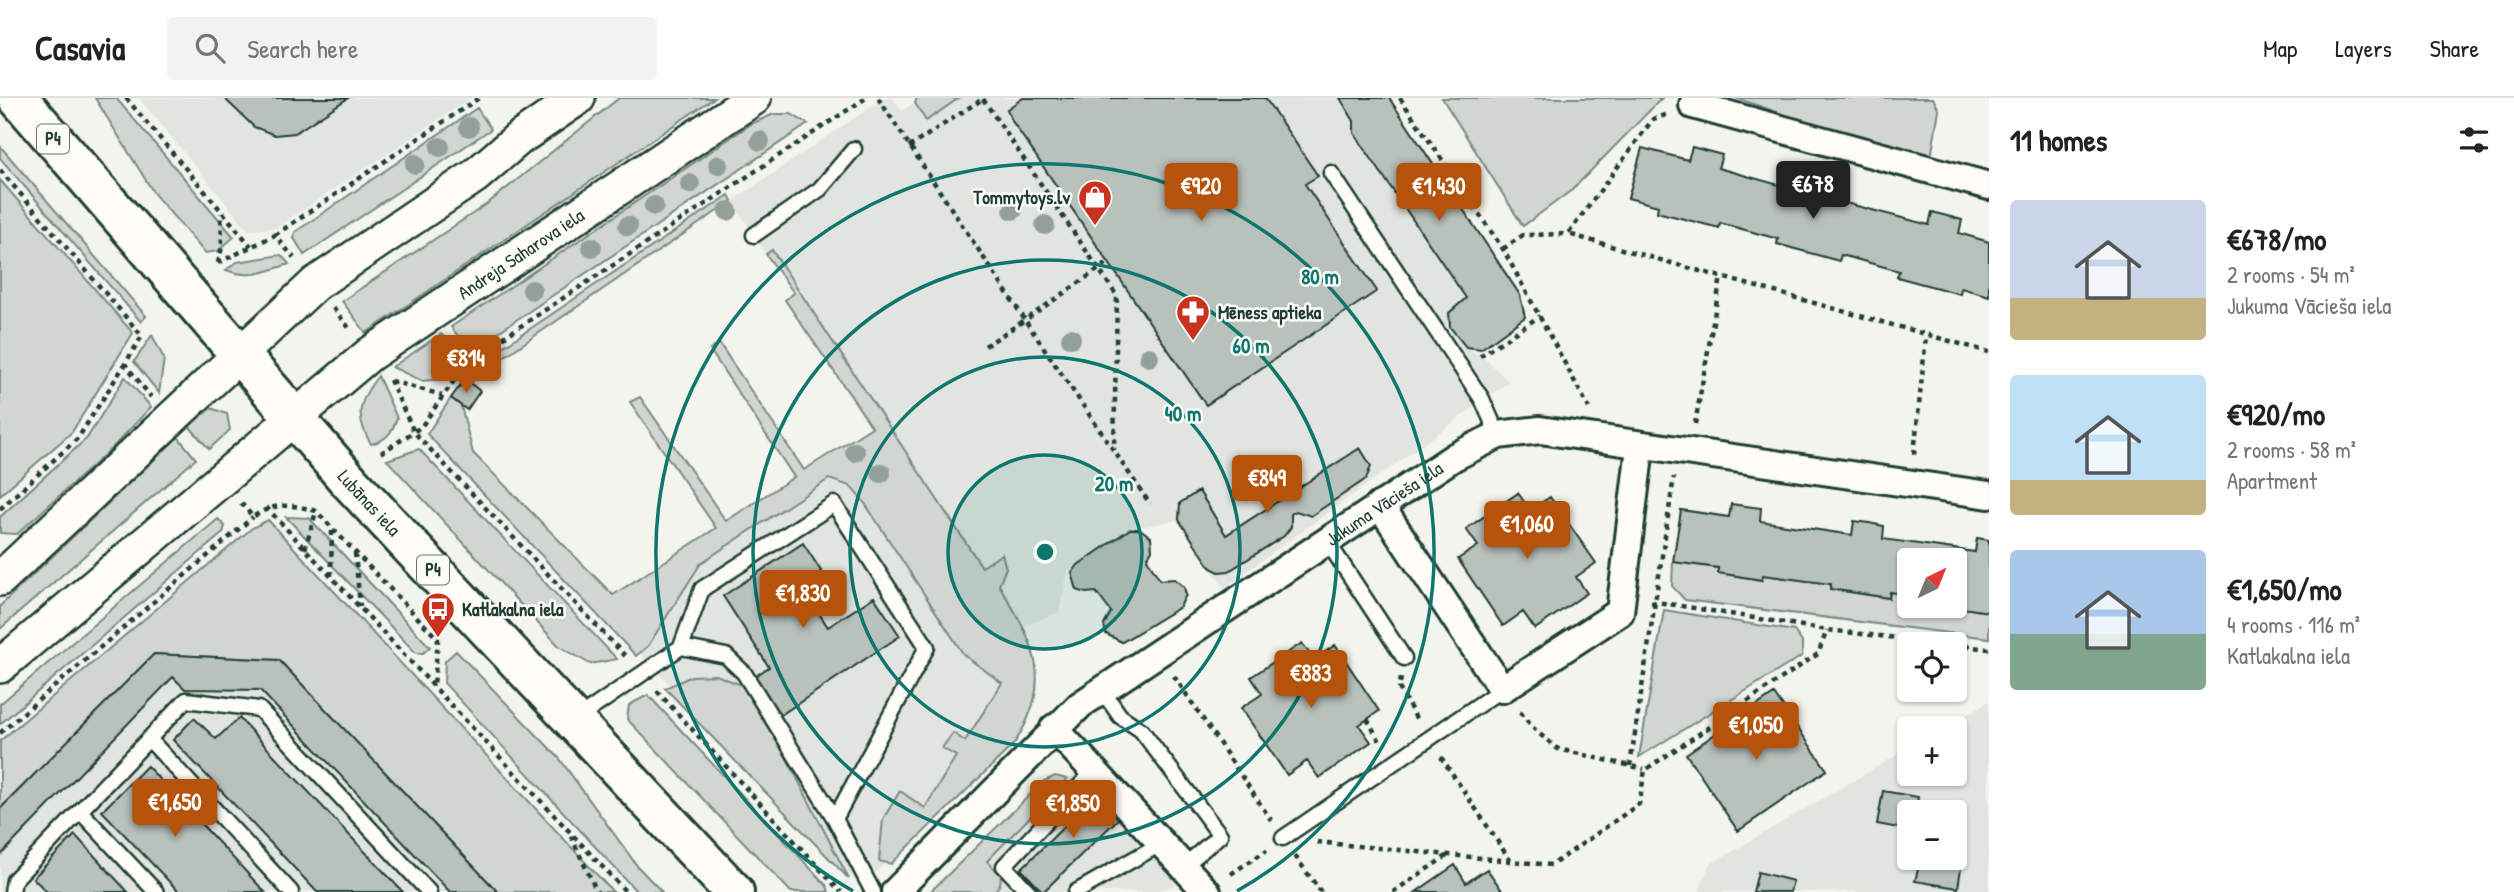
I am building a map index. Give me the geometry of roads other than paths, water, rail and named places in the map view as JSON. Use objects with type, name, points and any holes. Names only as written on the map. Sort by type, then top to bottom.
[{"type":"main road","name":"Lubānas iela","points":[[18,98],[350,482],[734,892]]},
{"type":"street","points":[[0,579],[315,284],[475,176],[518,139],[579,98]]},
{"type":"street","name":"Andreja Saharova iela","points":[[294,417],[370,354],[754,98]]},
{"type":"street","points":[[1693,105],[1989,186]]},
{"type":"street","points":[[0,666],[294,417]]},
{"type":"street","name":"Jukuma Vācieša iela","points":[[895,892],[1054,728],[1102,690],[1454,457],[1498,435],[1540,430],[1640,447],[1989,495]]},
{"type":"street","points":[[1380,505],[1502,689],[1620,612],[1640,447]]},
{"type":"street","points":[[1054,728],[1206,892]]},
{"type":"lane","points":[[754,236],[820,189],[854,149]]},
{"type":"lane","points":[[1331,173],[1482,399],[1498,435]]},
{"type":"lane","points":[[575,720],[681,647],[702,589],[834,504],[927,647],[835,819]]},
{"type":"lane","points":[[1327,541],[1404,658]]},
{"type":"lane","points":[[681,647],[726,656],[744,673],[835,819],[873,892]]},
{"type":"lane","points":[[1283,838],[1502,689]]},
{"type":"lane","points":[[1102,690],[1120,716],[1141,730],[1220,835],[1183,867]]},
{"type":"lane","points":[[12,892],[13,880],[186,700],[259,709],[429,892]]},
{"type":"lane","points":[[149,739],[291,892]]},
{"type":"lane","points":[[1029,892],[1004,866],[1094,771]]},
{"type":"lane","points":[[80,811],[156,892]]},
{"type":"lane","points":[[1076,892],[1162,843]]},
{"type":"place","name":"Tommytoys.lv","points":[[1095,227]]},
{"type":"place","name":"Mēness aptieka","points":[[1193,342]]},
{"type":"place","name":"Katlakalna iela","points":[[438,639]]}]
